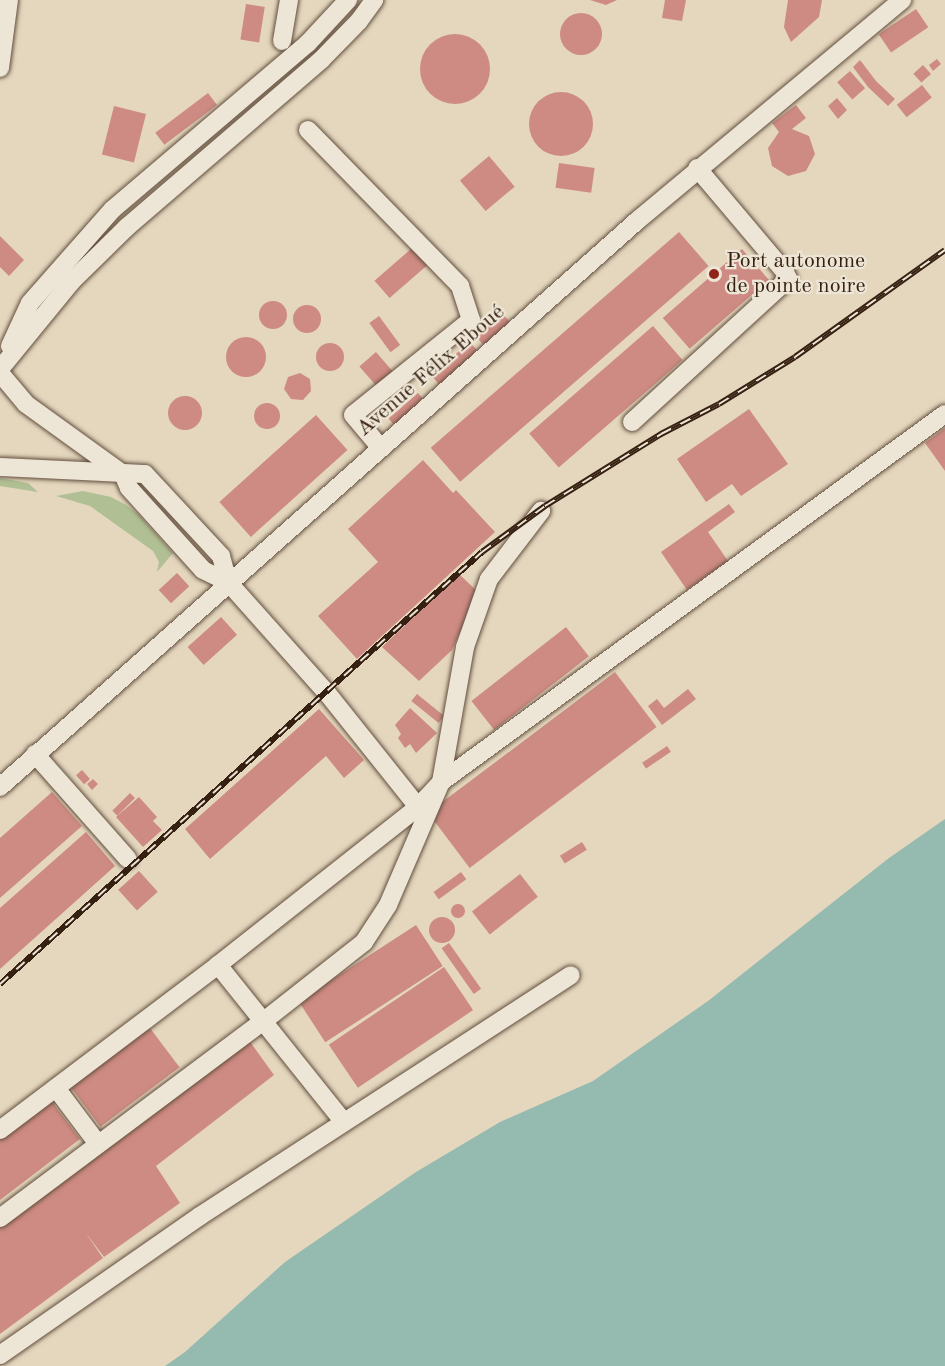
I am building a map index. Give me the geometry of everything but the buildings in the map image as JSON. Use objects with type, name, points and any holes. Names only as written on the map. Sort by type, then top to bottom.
[{"type":"street","points":[[0,68],[9,0]]},
{"type":"street","points":[[282,41],[289,0]]},
{"type":"street","points":[[0,370],[30,303],[113,209],[308,43],[348,0]]},
{"type":"street","points":[[0,370],[72,281],[126,227],[321,60],[359,21],[374,0]]},
{"type":"street","name":"Avenue Félix Eboué","points":[[3,781],[697,168],[902,0]]},
{"type":"street","points":[[308,130],[460,286],[471,320],[353,415],[380,447]]},
{"type":"street","points":[[632,422],[788,279],[785,272],[697,168]]},
{"type":"street","points":[[0,370],[26,404],[123,474]]},
{"type":"street","points":[[0,1130],[218,965],[418,807],[441,782],[945,414]]},
{"type":"street","points":[[0,467],[145,474],[220,556],[228,582],[327,693],[418,807]]},
{"type":"street","points":[[0,1218],[265,1020],[364,942],[388,905],[441,782],[465,647],[489,579],[541,512]]},
{"type":"street","points":[[35,754],[128,859]]},
{"type":"street","points":[[218,965],[265,1020],[343,1121]]},
{"type":"street","points":[[0,1355],[190,1222],[571,975]]},
{"type":"street","points":[[56,1088],[98,1144]]},
{"type":"green space","points":[[0,478],[28,483],[38,492],[0,486]]},
{"type":"green space","points":[[83,491],[111,497],[137,513],[173,553],[157,572],[159,562],[153,551],[90,506],[56,496]]},
{"type":"water","points":[[945,819],[945,1366],[165,1366],[185,1352],[285,1262],[416,1172],[500,1122],[593,1081],[708,1001],[889,858]]},
{"type":"railway","points":[[0,984],[482,552],[545,506],[661,434],[719,404],[795,357],[945,250]]},
{"type":"place","name":"Port autonome de pointe noire","points":[[714,274]]}]
